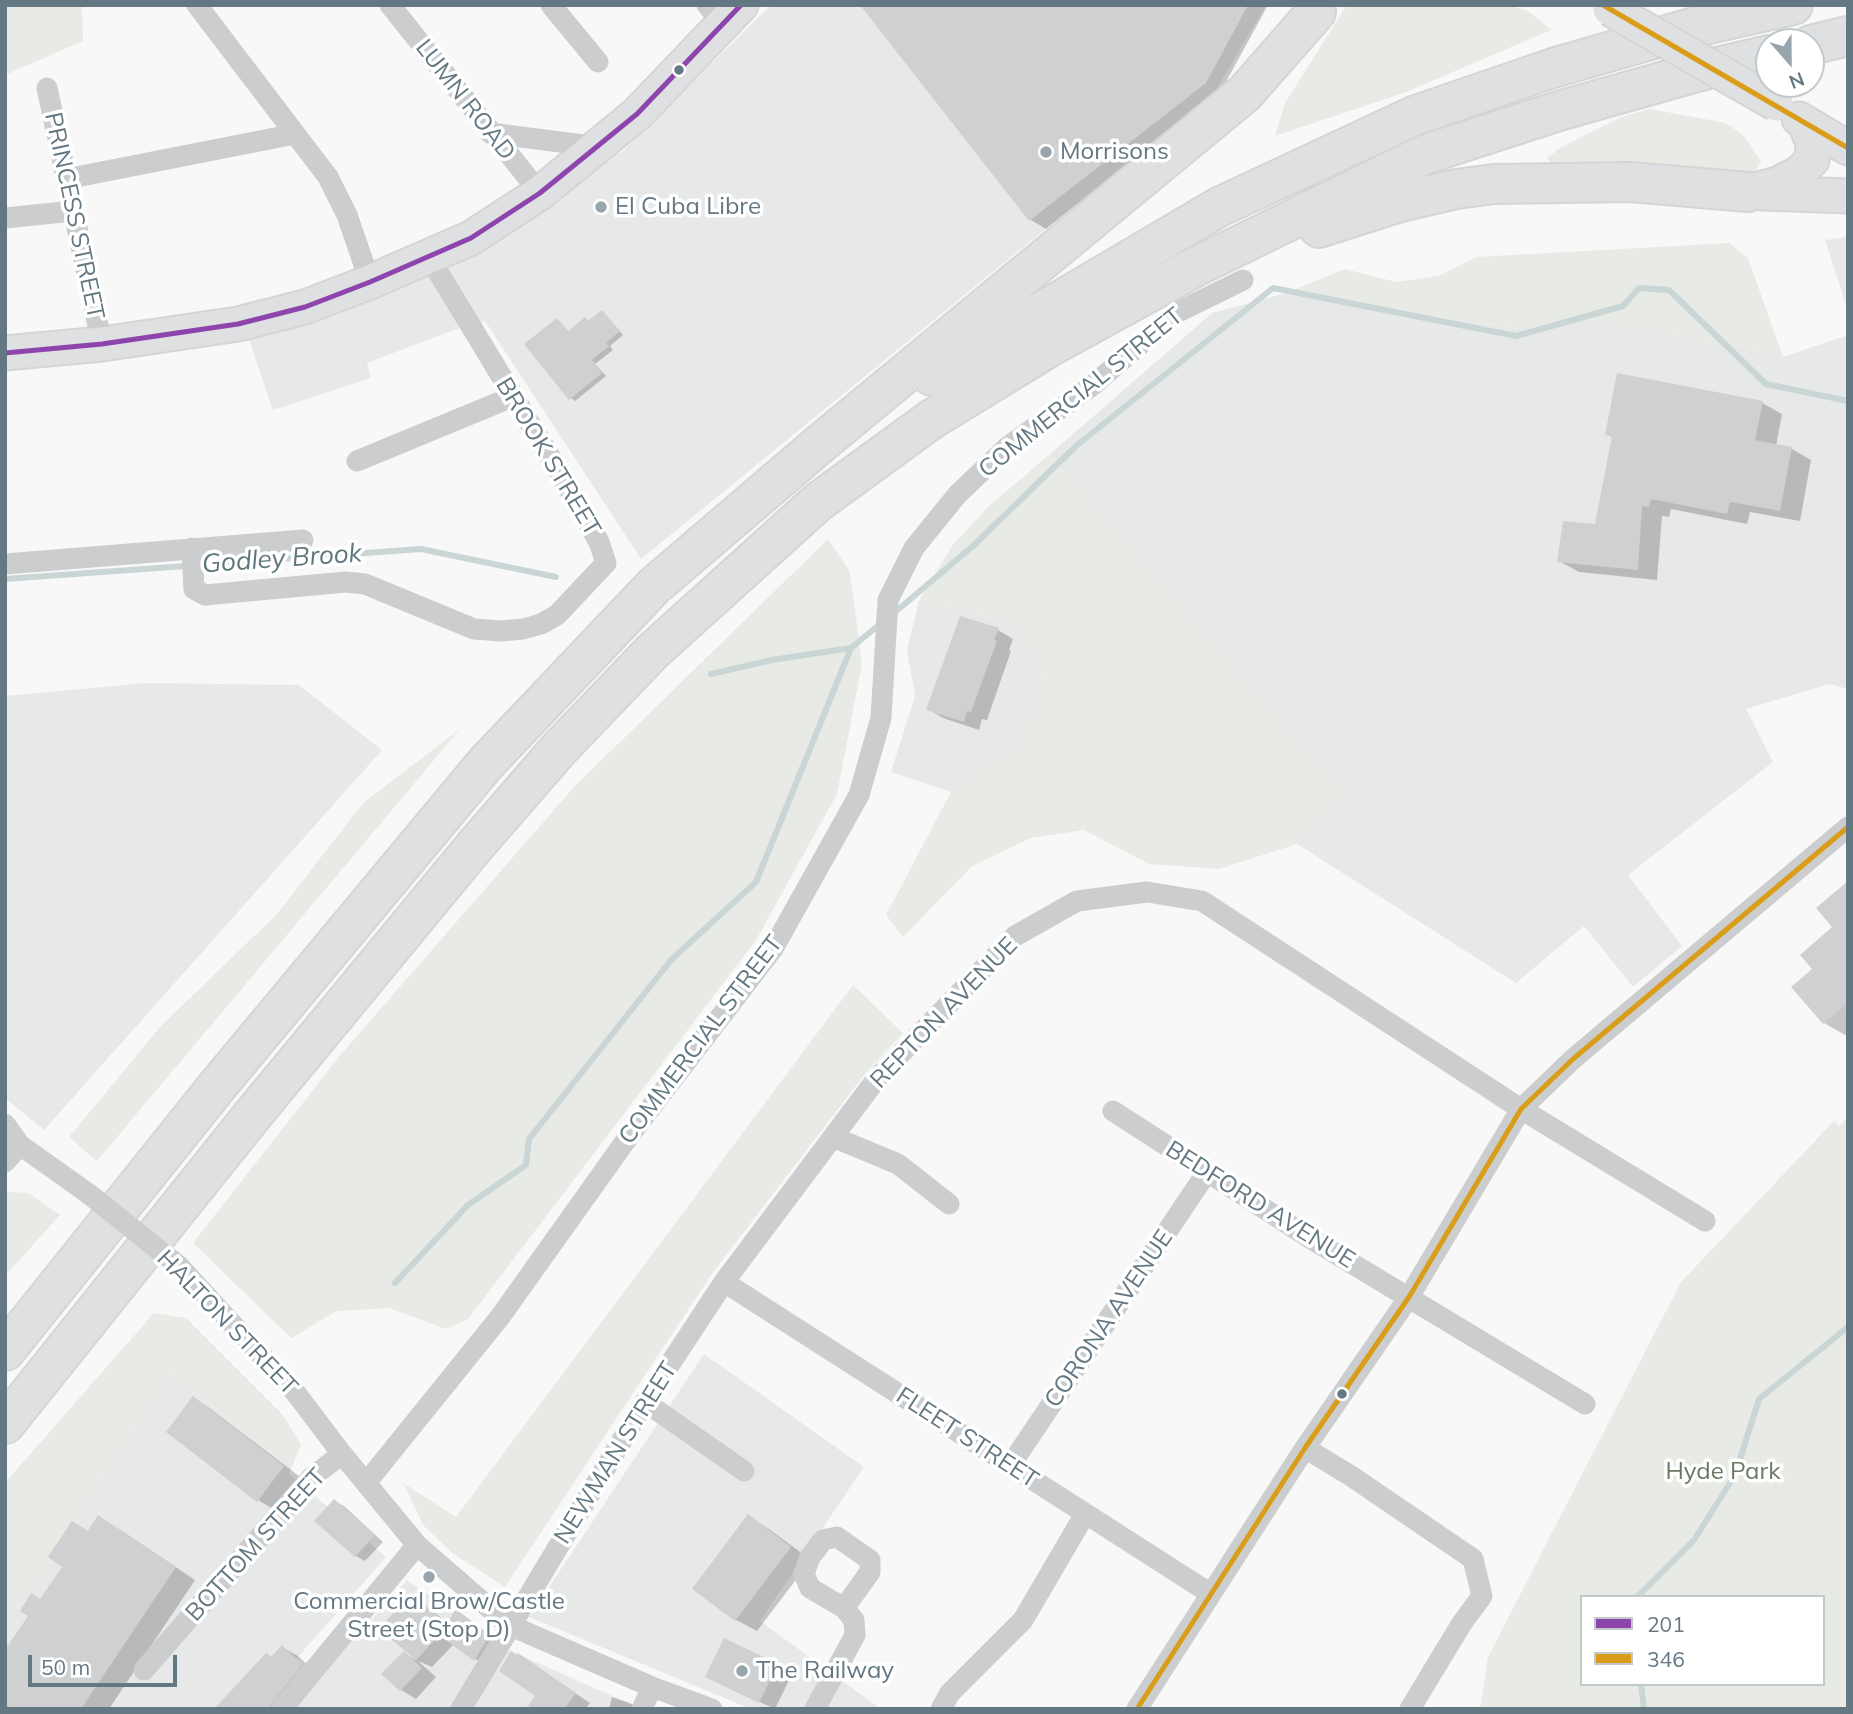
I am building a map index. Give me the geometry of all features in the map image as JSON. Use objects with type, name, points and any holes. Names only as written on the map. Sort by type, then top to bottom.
[{"type":"highway","points":[[827,438],[1219,207],[1416,115],[1553,68],[1695,27],[1793,5]]},
{"type":"highway","points":[[5,1351],[218,1085],[486,763],[654,586],[827,438],[1245,93],[1317,9]]},
{"type":"highway","points":[[1825,42],[1848,36]]},
{"type":"highway","points":[[5,1424],[251,1117],[474,847],[559,749],[652,652],[817,502],[932,419],[1052,346],[1195,267],[1426,153],[1562,110],[1755,58]]},
{"type":"highway","points":[[1195,267],[1400,202],[1456,188],[1494,184],[1630,182],[1748,192]]},
{"type":"main road","points":[[1607,7],[1845,144]]},
{"type":"main road","points":[[5,353],[102,344],[238,324],[305,307],[471,238],[540,193],[637,114],[724,12]]},
{"type":"main road","points":[[1748,192],[1778,184],[1799,173],[1812,160],[1813,144],[1805,123]]},
{"type":"main road","points":[[1748,192],[1848,196]]},
{"type":"street","points":[[197,5],[328,177],[347,215],[370,282]]},
{"type":"street","name":"LUMN ROAD","points":[[390,5],[540,193]]},
{"type":"street","points":[[551,5],[598,62]]},
{"type":"street","name":"PRINCESS STREET","points":[[47,88],[102,344]]},
{"type":"street","points":[[491,133],[599,146]]},
{"type":"street","points":[[66,179],[295,134]]},
{"type":"street","points":[[5,218],[73,211]]},
{"type":"street","name":"BROOK STREET","points":[[192,550],[194,589],[205,595],[346,582],[365,584],[474,629],[501,631],[541,624],[556,615],[606,563],[599,542],[567,485],[429,257]]},
{"type":"street","name":"COMMERCIAL STREET","points":[[366,1483],[500,1317],[629,1136],[774,947],[859,795],[881,718],[888,600],[914,548],[957,495],[1006,448],[1093,385],[1178,312],[1243,280]]},
{"type":"street","points":[[357,461],[512,397]]},
{"type":"street","points":[[5,564],[303,540]]},
{"type":"street","points":[[1137,1709],[1305,1448],[1409,1297],[1521,1110],[1573,1059],[1848,827]]},
{"type":"street","name":"REPTON AVENUE","points":[[724,1282],[878,1077],[1015,936],[1077,901],[1147,892],[1202,901],[1521,1110],[1705,1221]]},
{"type":"street","name":"BEDFORD AVENUE","points":[[1113,1111],[1308,1237],[1585,1404]]},
{"type":"street","name":"HALTON STREET","points":[[5,1124],[20,1145],[89,1194],[178,1266],[295,1392],[416,1545],[509,1625],[652,1687],[712,1709]]},
{"type":"street","points":[[833,1137],[898,1164],[948,1204]]},
{"type":"street","points":[[5,1162],[20,1145]]},
{"type":"street","name":"CORONA AVENUE","points":[[1010,1466],[1207,1172]]},
{"type":"street","name":"NEWMAN STREET","points":[[461,1709],[645,1402],[724,1282]]},
{"type":"street","name":"FLEET STREET","points":[[724,1282],[1211,1594]]},
{"type":"street","points":[[645,1402],[744,1471]]},
{"type":"street","points":[[1305,1448],[1473,1559],[1482,1596],[1462,1623],[1410,1709]]},
{"type":"street","name":"BOTTOM STREET","points":[[144,1670],[312,1477],[342,1454]]},
{"type":"street","points":[[941,1709],[950,1693],[1023,1620],[1085,1514]]},
{"type":"street","points":[[282,1709],[416,1545]]},
{"type":"street","points":[[815,1709],[855,1635],[854,1620],[844,1608]]},
{"type":"street","points":[[642,1709],[652,1687]]},
{"type":"shaded area","points":[[771,5],[1266,5],[1216,90],[641,559],[485,321],[367,363],[371,378],[273,410],[248,337],[471,242],[623,151]]},
{"type":"shaded area","points":[[1848,237],[1848,311],[1825,240]]},
{"type":"shaded area","points":[[1283,294],[1525,330],[1580,317],[1783,357],[1848,335],[1848,689],[1829,684],[1746,709],[1773,762],[1628,875],[1682,946],[1633,987],[1584,926],[1516,983],[1297,844],[1341,794],[1049,455],[1212,313]]},
{"type":"shaded area","points":[[919,601],[1010,622],[1044,664],[1026,743],[951,792],[891,772],[915,696],[907,650]]},
{"type":"shaded area","points":[[146,683],[299,685],[382,750],[44,1130],[5,1098],[5,696]]},
{"type":"shaded area","points":[[704,1354],[864,1467],[760,1621],[881,1709],[751,1709],[529,1617]]},
{"type":"shaded area","points":[[172,1373],[386,1557],[252,1709],[5,1709],[5,1626]]},
{"type":"shaded area","points":[[407,1580],[509,1650],[641,1709],[291,1709]]},
{"type":"green space","points":[[5,5],[82,5],[83,41],[5,75]]},
{"type":"green space","points":[[1347,5],[1509,5],[1530,12],[1551,30],[1406,92],[1275,136],[1285,103]]},
{"type":"green space","points":[[1650,109],[1726,123],[1743,135],[1761,161],[1753,174],[1553,165],[1547,158],[1560,148],[1621,117]]},
{"type":"green space","points":[[1729,243],[1748,258],[1783,357],[1580,317],[1525,330],[1283,294],[1345,269],[1396,282],[1439,276],[1476,257]]},
{"type":"green space","points":[[1049,455],[1342,794],[1297,844],[1219,869],[1149,864],[1084,830],[1031,838],[972,866],[903,937],[886,915],[951,792],[1026,743],[1044,664],[1010,622],[919,601],[952,546],[987,508]]},
{"type":"green space","points":[[828,539],[850,572],[862,664],[837,794],[756,940],[468,1319],[446,1329],[389,1308],[337,1311],[291,1338],[193,1243],[342,1053],[575,786]]},
{"type":"green space","points":[[460,729],[97,1161],[69,1137],[161,1026],[277,914],[363,803]]},
{"type":"green space","points":[[853,985],[903,1033],[868,1070],[711,1275],[505,1587],[452,1553],[424,1526],[403,1483],[456,1517]]},
{"type":"green space","name":"Hyde Park","points":[[1848,1117],[1848,1709],[1480,1709],[1488,1657],[1681,1282],[1834,1121],[1839,1126]]},
{"type":"green space","points":[[7,1192],[29,1193],[60,1215],[5,1276]]},
{"type":"green space","points":[[154,1313],[186,1318],[283,1415],[301,1445],[289,1474],[172,1373],[5,1626],[5,1483]]},
{"type":"building","name":"Morrisons","points":[[860,5],[1248,5],[1206,83],[1029,221]]},
{"type":"building","points":[[602,310],[620,331],[606,343],[609,346],[592,360],[602,373],[569,400],[524,344],[557,318],[568,331],[585,317],[588,321]]},
{"type":"building","points":[[1617,373],[1763,401],[1755,440],[1792,447],[1780,511],[1730,502],[1727,514],[1651,499],[1649,507],[1642,506],[1638,570],[1557,562],[1563,521],[1595,524],[1612,436],[1605,435]]},
{"type":"building","points":[[960,616],[999,628],[994,640],[997,641],[971,712],[967,711],[964,722],[926,710]]},
{"type":"building","points":[[1848,881],[1848,1003],[1823,1024],[1791,987],[1812,969],[1800,955],[1832,927],[1816,908]]},
{"type":"building","points":[[193,1396],[284,1466],[257,1502],[166,1432]]},
{"type":"building","points":[[334,1499],[375,1535],[355,1557],[314,1521]]},
{"type":"building","points":[[748,1514],[791,1547],[735,1621],[692,1589]]},
{"type":"building","points":[[98,1515],[176,1567],[81,1709],[5,1709],[5,1650],[28,1616],[20,1611],[31,1593],[40,1599],[62,1567],[48,1557],[72,1521],[88,1531]]},
{"type":"building","points":[[410,1594],[447,1623],[456,1609],[490,1635],[474,1661],[439,1635],[416,1660],[379,1629]]},
{"type":"building","name":"The Railway","points":[[724,1638],[778,1664],[759,1703],[705,1677]]},
{"type":"building","points":[[282,1645],[302,1664],[267,1709],[214,1709],[266,1653],[271,1657]]},
{"type":"building","points":[[404,1651],[422,1668],[400,1691],[381,1674]]},
{"type":"building","points":[[511,1651],[516,1655],[518,1653],[576,1693],[564,1709],[526,1709],[535,1696],[499,1671]]},
{"type":"waterway","points":[[894,613],[973,546],[1076,446],[1273,288],[1516,336],[1623,306],[1639,288],[1669,290],[1766,384],[1848,401]]},
{"type":"waterway","name":"Godley Brook","points":[[5,579],[421,549],[556,577]]},
{"type":"waterway","points":[[395,1283],[468,1205],[526,1165],[529,1139],[671,960],[756,882],[851,648],[880,624]]},
{"type":"waterway","name":"Godley Brook","points":[[711,674],[772,660],[851,648]]},
{"type":"waterway","points":[[1639,1595],[1694,1540],[1735,1475],[1759,1399],[1848,1327]]},
{"type":"waterway","points":[[1641,1686],[1644,1709]]},
{"type":"transit line","name":"201","points":[[5,353],[102,344],[238,324],[305,307],[471,238],[540,193],[637,114],[741,5]]},
{"type":"transit line","name":"346","points":[[1603,5],[1848,148]]},
{"type":"transit line","name":"346","points":[[1137,1709],[1305,1448],[1409,1297],[1521,1109],[1573,1059],[1848,827]]},
{"type":"place","name":"Morrisons","points":[[1046,152]]},
{"type":"place","name":"El Cuba Libre","points":[[601,207]]},
{"type":"place","name":"Commercial Brow/Castle Street (Stop D)","points":[[429,1577]]},
{"type":"place","name":"The Railway","points":[[742,1671]]}]
